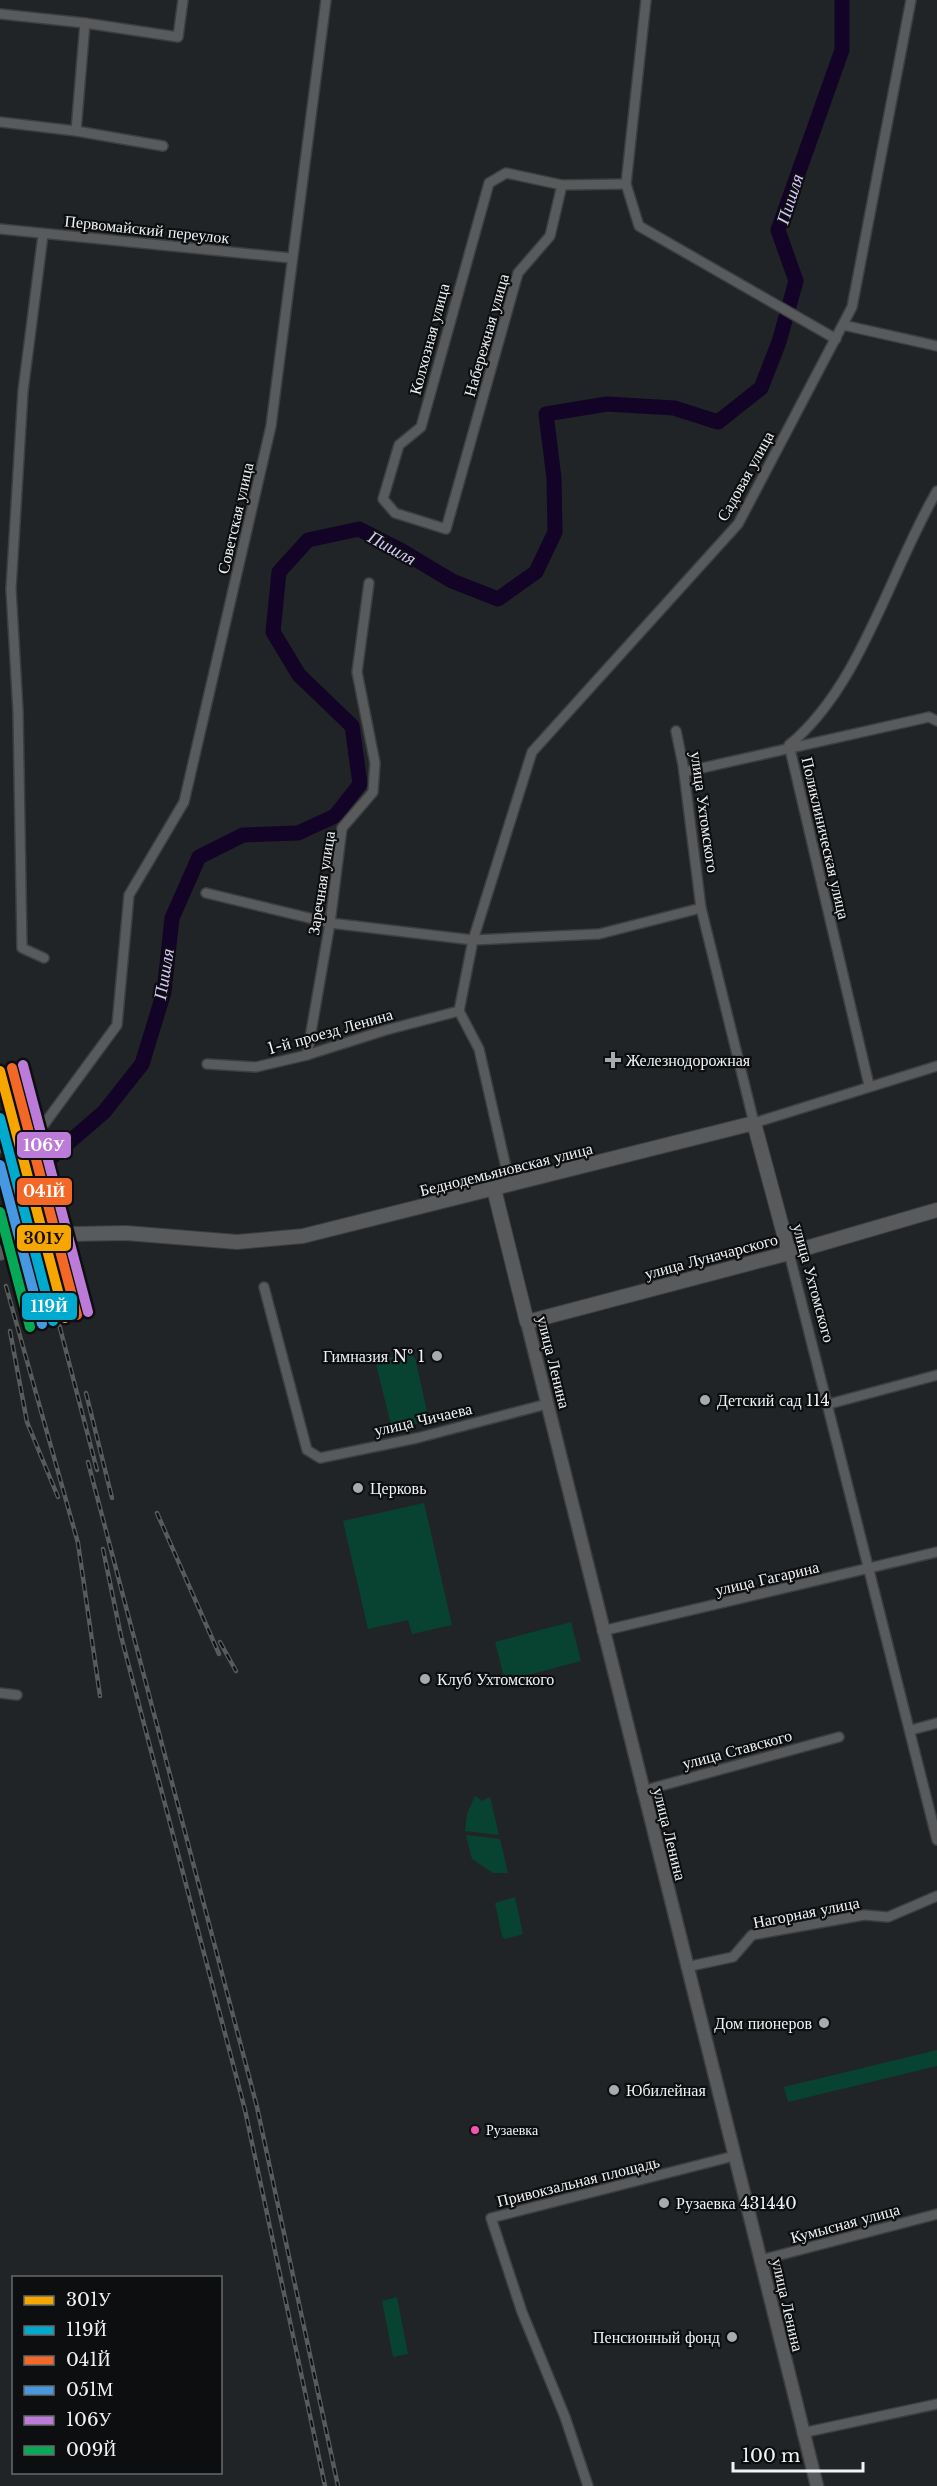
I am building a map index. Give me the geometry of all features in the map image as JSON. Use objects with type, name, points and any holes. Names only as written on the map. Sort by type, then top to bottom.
[{"type":"main road","name":"Беднодемьяновская улица","points":[[6,1251],[73,1234],[126,1233],[237,1242],[285,1238],[335,1229],[754,1123]]},
{"type":"main road","name":"улица Ухтомского","points":[[754,1123],[789,1253]]},
{"type":"main road","name":"улица Ленина","points":[[494,1189],[527,1322]]},
{"type":"main road","name":"улица Луначарского","points":[[527,1322],[789,1253],[937,1209]]},
{"type":"street","points":[[0,14],[85,22],[178,37],[183,0]]},
{"type":"street","name":"Советская улица","points":[[0,1148],[34,1138],[117,1025],[129,895],[184,802],[271,426],[326,0]]},
{"type":"street","points":[[646,0],[626,184],[639,226],[836,339]]},
{"type":"street","name":"Садовая улица","points":[[473,940],[532,752],[738,524],[852,307],[911,0]]},
{"type":"street","points":[[76,131],[85,22]]},
{"type":"street","points":[[0,122],[76,131],[163,146]]},
{"type":"street","name":"Колхозная улица","points":[[446,529],[395,513],[383,499],[399,445],[421,427],[489,183],[506,173],[561,185]]},
{"type":"street","points":[[561,185],[626,184]]},
{"type":"street","name":"Набережная улица","points":[[446,529],[518,273],[550,236],[561,185]]},
{"type":"street","name":"Первомайский переулок","points":[[0,230],[291,258]]},
{"type":"street","points":[[43,235],[22,391],[11,589],[18,711],[22,948],[44,958]]},
{"type":"street","points":[[843,325],[937,346]]},
{"type":"street","name":"Поликлиническая улица","points":[[869,1085],[789,745],[817,718],[840,686],[937,492]]},
{"type":"street","name":"Заречная улица","points":[[307,1055],[330,923],[342,828],[373,792],[375,763],[357,672],[369,583]]},
{"type":"street","points":[[684,772],[929,717],[937,721]]},
{"type":"street","name":"улица Ухтомского","points":[[676,731],[684,772],[701,908],[754,1123]]},
{"type":"street","points":[[206,893],[330,923],[473,940],[599,934],[701,908]]},
{"type":"street","points":[[473,940],[459,1011],[479,1049],[510,1185]]},
{"type":"street","name":"1-й проезд Ленина","points":[[207,1064],[256,1067],[307,1055],[386,1030],[459,1011]]},
{"type":"street","name":"Беднодемьяновская улица","points":[[754,1123],[869,1085],[937,1066]]},
{"type":"street","name":"улица Ухтомского","points":[[789,1253],[829,1404],[937,1840]]},
{"type":"street","name":"улица Чичаева","points":[[264,1287],[308,1450],[320,1458],[417,1438],[547,1404]]},
{"type":"street","name":"улица Ленина","points":[[527,1322],[602,1631],[817,2486]]},
{"type":"street","points":[[829,1404],[937,1376]]},
{"type":"street","name":"улица Гагарина","points":[[602,1631],[870,1570],[937,1552]]},
{"type":"street","points":[[0,1693],[17,1695]]},
{"type":"street","points":[[911,1730],[937,1723]]},
{"type":"street","name":"улица Ставского","points":[[642,1791],[839,1737]]},
{"type":"street","name":"Нагорная улица","points":[[686,1967],[734,1958],[752,1935],[864,1915],[888,1917],[937,1896]]},
{"type":"street","name":"Привокзальная площадь","points":[[588,2486],[566,2417],[522,2312],[491,2218],[734,2156]]},
{"type":"street","name":"Кумысная улица","points":[[761,2260],[937,2214]]},
{"type":"street","points":[[802,2433],[937,2404]]},
{"type":"green space","points":[[408,1353],[415,1358],[429,1420],[396,1430],[391,1425],[376,1364],[380,1360]]},
{"type":"green space","points":[[424,1503],[452,1625],[412,1634],[408,1620],[368,1629],[343,1521]]},
{"type":"green space","points":[[571,1622],[581,1661],[505,1681],[495,1642]]},
{"type":"green space","points":[[475,1796],[482,1801],[490,1797],[499,1835],[465,1831],[467,1814]]},
{"type":"green space","points":[[466,1835],[500,1839],[508,1873],[493,1873],[472,1859]]},
{"type":"green space","points":[[515,1897],[523,1934],[505,1939],[502,1936],[495,1903]]},
{"type":"green space","points":[[937,2050],[937,2066],[788,2102],[784,2087]]},
{"type":"green space","points":[[397,2297],[408,2354],[393,2357],[382,2301]]},
{"type":"waterway","name":"Пишля","points":[[0,1180],[46,1162],[104,1112],[142,1064],[164,992],[172,918],[199,857],[243,835],[298,833],[335,816],[360,784],[352,726],[299,675],[273,632],[279,572],[308,540],[359,529],[452,581],[498,599],[536,572],[555,532],[554,478],[546,414],[607,404],[674,408],[718,422],[761,388],[779,342],[796,281],[778,230],[842,50],[842,0]]},
{"type":"railway","points":[[28,1205],[97,1470]]},
{"type":"railway","points":[[6,1286],[78,1543],[100,1696]]},
{"type":"railway","points":[[10,1331],[27,1422],[58,1497]]},
{"type":"railway","points":[[86,1393],[112,1498]]},
{"type":"railway","points":[[88,1462],[257,2107],[338,2486]]},
{"type":"railway","points":[[157,1513],[219,1654]]},
{"type":"railway","points":[[103,1549],[121,1636],[245,2110],[325,2486]]},
{"type":"railway","points":[[220,1642],[236,1671]]},
{"type":"transit line","name":"106У","points":[[23,1065],[88,1312]]},
{"type":"transit line","name":"041Й","points":[[12,1068],[77,1315]]},
{"type":"transit line","name":"301У","points":[[0,1071],[65,1318]]},
{"type":"transit line","name":"119Й","points":[[0,1118],[53,1321]]},
{"type":"transit line","name":"051М","points":[[0,1165],[42,1324]]},
{"type":"transit line","name":"009Й","points":[[0,1212],[30,1327]]},
{"type":"place","name":"Железнодорожная","points":[[613,1060]]},
{"type":"place","name":"Гимназия № 1","points":[[437,1356]]},
{"type":"place","name":"Детский сад 114","points":[[705,1400]]},
{"type":"place","name":"Церковь","points":[[358,1488]]},
{"type":"place","name":"Клуб Ухтомского","points":[[425,1679]]},
{"type":"place","name":"Дом пионеров","points":[[824,2023]]},
{"type":"place","name":"Юбилейная","points":[[614,2090]]},
{"type":"place","name":"Рузаевка","points":[[475,2130]]},
{"type":"place","name":"Рузаевка 431440","points":[[664,2203]]},
{"type":"place","name":"Пенсионный фонд","points":[[732,2337]]}]
